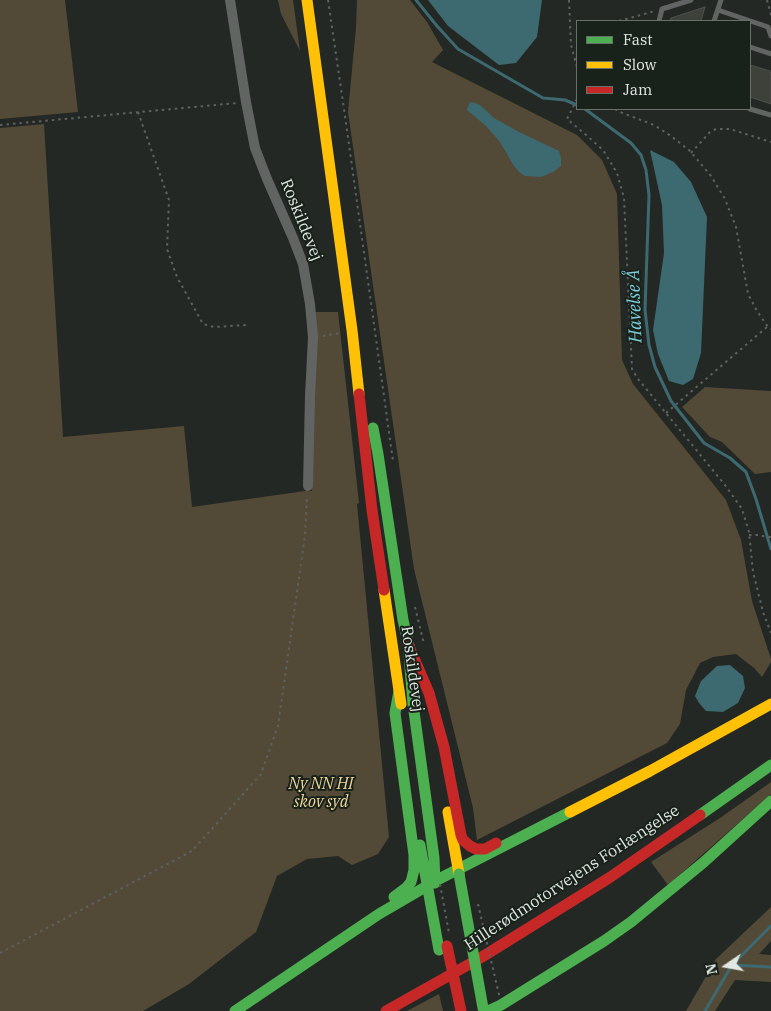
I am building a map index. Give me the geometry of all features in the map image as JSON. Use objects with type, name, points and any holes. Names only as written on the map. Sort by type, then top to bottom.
[{"type":"main road","name":"Roskildevej","points":[[307,0],[352,330],[372,510],[418,833],[460,1011]]},
{"type":"main road","name":"Roskildevej","points":[[352,330],[378,454],[396,580],[408,642],[441,770],[485,1010]]},
{"type":"main road","name":"Roskildevej","points":[[408,642],[413,704],[434,858],[431,884],[452,1011]]},
{"type":"main road","points":[[408,642],[429,693],[444,747],[460,835],[470,846],[485,848],[570,806],[606,794]]},
{"type":"main road","points":[[250,1001],[281,973],[400,892],[411,882],[414,870],[414,855],[395,713],[399,691]]},
{"type":"main road","points":[[235,1011],[379,914],[431,884],[650,771],[771,704]]},
{"type":"main road","name":"Hillerødmotorvejens Forlængelse","points":[[386,1011],[482,957],[609,878],[771,765]]},
{"type":"main road","points":[[506,1011],[523,997],[582,959],[631,922],[704,862],[771,801]]},
{"type":"main road","points":[[485,1010],[604,941]]},
{"type":"street","name":"Roskildevej","points":[[230,0],[255,148],[303,264],[310,304],[313,337],[308,486]]},
{"type":"lane","points":[[659,20],[662,9],[691,0]]},
{"type":"lane","points":[[714,20],[721,0]]},
{"type":"lane","points":[[718,10],[747,20]]},
{"type":"lane","points":[[751,21],[768,27],[771,36]]},
{"type":"lane","points":[[751,47],[771,54]]},
{"type":"lane","points":[[751,109],[771,115]]},
{"type":"path","points":[[328,0],[346,116],[394,467]]},
{"type":"path","points":[[569,0],[571,45],[576,63]]},
{"type":"path","points":[[766,0],[771,15]]},
{"type":"path","points":[[623,20],[662,9]]},
{"type":"path","points":[[0,125],[246,102]]},
{"type":"path","points":[[576,102],[567,119],[602,150],[617,172],[624,198],[632,369],[742,509],[749,535],[753,572],[763,612],[771,633]]},
{"type":"path","points":[[617,110],[654,126],[671,136],[692,153],[710,176],[725,199],[736,227],[748,294],[757,311],[771,329]]},
{"type":"path","points":[[138,112],[169,200],[167,249],[177,277],[203,324],[214,327],[247,325]]},
{"type":"path","points":[[692,153],[710,132],[716,129],[730,129],[771,142]]},
{"type":"path","points":[[666,413],[768,327]]},
{"type":"path","points":[[313,337],[340,334],[352,330]]},
{"type":"path","points":[[0,953],[192,852],[261,774],[278,726],[305,535],[308,486]]},
{"type":"path","points":[[749,535],[771,537]]},
{"type":"path","points":[[414,602],[424,645]]},
{"type":"path","points":[[478,905],[500,999]]},
{"type":"green space","points":[[0,0],[65,0],[78,112],[0,119]]},
{"type":"green space","points":[[278,0],[293,0],[300,51],[281,14]]},
{"type":"green space","points":[[357,0],[410,0],[427,22],[443,50],[432,62],[577,135],[602,160],[617,194],[622,360],[633,384],[726,500],[741,540],[752,601],[771,659],[762,677],[736,654],[713,657],[700,663],[686,690],[680,724],[667,743],[477,840],[473,808],[414,569],[348,112]]},
{"type":"green space","name":"Ny NN HI skov syd","points":[[44,124],[63,437],[184,426],[192,507],[312,491],[316,312],[338,312],[359,503],[357,504],[389,837],[378,854],[352,865],[338,856],[307,859],[277,876],[256,932],[189,984],[143,1011],[0,1011],[0,128]]},
{"type":"green space","points":[[705,387],[771,391],[771,472],[755,474],[722,442],[710,437],[682,407]]},
{"type":"green space","points":[[771,782],[771,794],[668,885],[651,862],[720,818]]},
{"type":"green space","points":[[771,907],[771,941],[759,954],[771,955],[771,982],[735,980],[715,1011],[686,1011],[716,959]]},
{"type":"green space","points":[[439,994],[443,1011],[407,1011]]},
{"type":"water","points":[[428,0],[542,0],[537,37],[516,63],[499,65],[448,26]]},
{"type":"water","points":[[470,102],[480,105],[494,118],[519,132],[559,151],[561,166],[541,177],[525,176],[520,173],[500,142],[486,126],[467,110]]},
{"type":"water","points":[[650,150],[674,162],[691,182],[707,217],[701,353],[693,379],[683,385],[669,381],[658,354],[653,330],[664,253],[662,205]]},
{"type":"water","points":[[730,665],[743,676],[745,688],[738,703],[723,712],[706,711],[695,696],[701,681],[717,666]]},
{"type":"building","points":[[705,7],[701,20],[670,20],[671,18]]},
{"type":"building","points":[[751,65],[770,71],[771,104],[751,97]]},
{"type":"waterway","name":"Havelse Å","points":[[416,0],[458,49],[543,98],[565,100],[576,105]]},
{"type":"waterway","name":"Havelse Å","points":[[586,110],[631,143],[641,155],[646,170],[649,195],[645,310],[649,345],[655,367],[671,401],[704,443],[730,458],[746,472],[771,549]]},
{"type":"waterway","name":"Havelse Å","points":[[705,1011],[732,965],[771,926]]},
{"type":"waterway","points":[[732,965],[771,967]]},
{"type":"traffic: fast","points":[[373,428],[403,620],[411,655]]},
{"type":"traffic: fast","points":[[409,654],[413,704],[434,858],[435,883]]},
{"type":"traffic: fast","points":[[394,897],[411,882],[414,870],[414,855],[395,713],[399,691]]},
{"type":"traffic: fast","points":[[700,815],[771,765]]},
{"type":"traffic: fast","points":[[488,1011],[501,1005],[604,941],[631,922],[704,862],[771,801]]},
{"type":"traffic: fast","points":[[235,1011],[379,914],[439,879],[570,812]]},
{"type":"traffic: fast","points":[[420,845],[439,950]]},
{"type":"traffic: fast","points":[[459,874],[483,1008]]},
{"type":"traffic: slow","points":[[307,0],[359,394]]},
{"type":"traffic: slow","points":[[384,590],[401,704]]},
{"type":"traffic: slow","points":[[570,812],[650,771],[771,704]]},
{"type":"traffic: slow","points":[[448,812],[459,874]]},
{"type":"traffic: jam","points":[[359,394],[372,510],[384,590]]},
{"type":"traffic: jam","points":[[407,642],[429,693],[444,747],[463,840],[476,849],[485,849],[496,843]]},
{"type":"traffic: jam","points":[[386,1011],[482,957],[609,878],[700,815]]},
{"type":"traffic: jam","points":[[447,946],[461,1011]]}]
